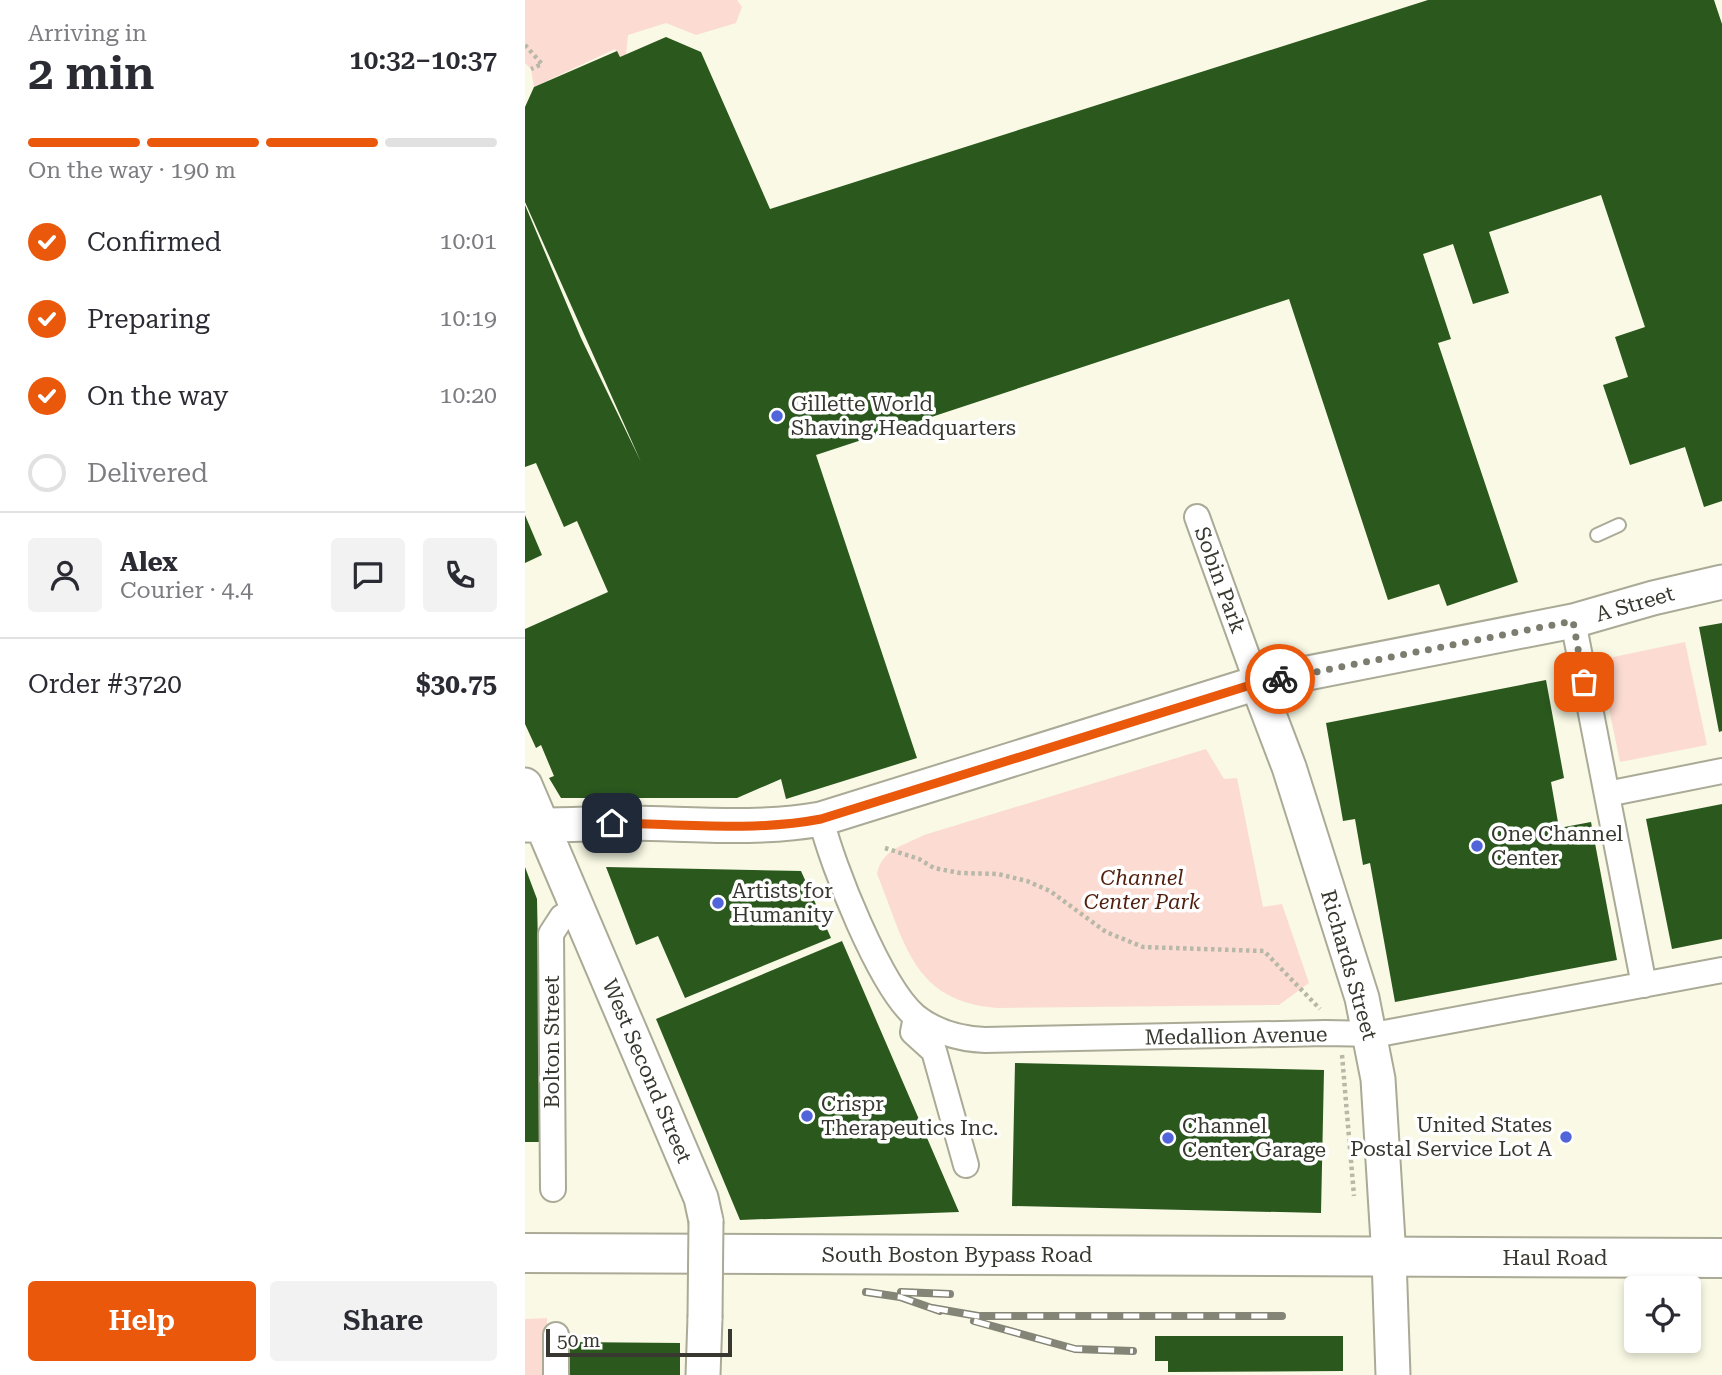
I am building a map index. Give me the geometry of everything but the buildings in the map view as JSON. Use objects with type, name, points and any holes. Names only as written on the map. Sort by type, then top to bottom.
[{"type":"main road","name":"A Street","points":[[534,825],[586,822],[745,825],[785,824],[821,819],[1257,683],[1573,621],[1722,582]]},
{"type":"main road","name":"Richards Street","points":[[1257,683],[1289,767],[1363,998],[1378,1079],[1393,1375]]},
{"type":"main road","name":"West Second Street","points":[[525,785],[534,825],[578,908],[701,1198],[706,1221],[704,1373]]},
{"type":"main road","name":"South Boston Bypass Road","points":[[525,1253],[1389,1258]]},
{"type":"main road","name":"Haul Road","points":[[1389,1258],[1722,1258]]},
{"type":"street","name":"Sobin Park","points":[[1197,517],[1257,683]]},
{"type":"street","points":[[1573,621],[1644,985]]},
{"type":"street","points":[[1607,794],[1722,771]]},
{"type":"street","points":[[821,819],[834,860],[868,941],[893,990],[916,1017],[913,1032],[934,1051],[966,1165]]},
{"type":"street","name":"Bolton Street","points":[[553,1189],[551,934],[562,917],[578,908]]},
{"type":"street","name":"Medallion Avenue","points":[[916,1017],[945,1033],[985,1040],[1370,1035],[1722,970]]},
{"type":"street","points":[[556,1335],[556,1375]]},
{"type":"lane","points":[[1597,535],[1619,525]]},
{"type":"path","points":[[525,45],[542,64],[531,69]]},
{"type":"path","points":[[885,848],[919,859],[934,869],[998,874],[1027,881],[1050,891],[1106,932],[1143,947],[1264,951],[1320,1009]]},
{"type":"path","points":[[1342,1078],[1354,1199]]},
{"type":"green space","points":[[525,0],[737,0],[742,7],[736,23],[696,35],[666,23],[628,35],[626,55],[620,57],[615,49],[534,87],[531,69],[525,63]]},
{"type":"green space","points":[[1685,642],[1707,745],[1620,762],[1599,660]]},
{"type":"green space","name":"Channel Center Park","points":[[1206,749],[1224,779],[1237,778],[1263,907],[1282,904],[1309,983],[1279,1005],[998,1008],[969,1003],[947,994],[929,981],[905,945],[877,874],[883,859],[901,846],[924,835]]},
{"type":"green space","points":[[547,1318],[547,1375],[525,1375],[525,1319]]},
{"type":"railway","points":[[866,1292],[900,1297],[940,1311]]},
{"type":"railway","points":[[901,1292],[950,1294]]},
{"type":"railway","points":[[932,1308],[978,1316],[1282,1316]]},
{"type":"railway","points":[[974,1321],[1075,1349],[1133,1351]]},
{"type":"way so far","points":[[1280,679],[1573,621],[1584,682]]},
{"type":"place","name":"Gillette World Shaving Headquarters","points":[[777,416]]},
{"type":"place","name":"One Channel Center","points":[[1477,846]]},
{"type":"place","name":"Artists for Humanity","points":[[718,903]]},
{"type":"place","name":"Crispr Therapeutics Inc.","points":[[807,1116]]},
{"type":"place","name":"United States Postal Service Lot A","points":[[1566,1137]]},
{"type":"place","name":"Channel Center Garage","points":[[1168,1138]]},
{"type":"route","points":[[612,823],[745,825],[785,824],[821,819],[1257,683],[1280,679]]}]
